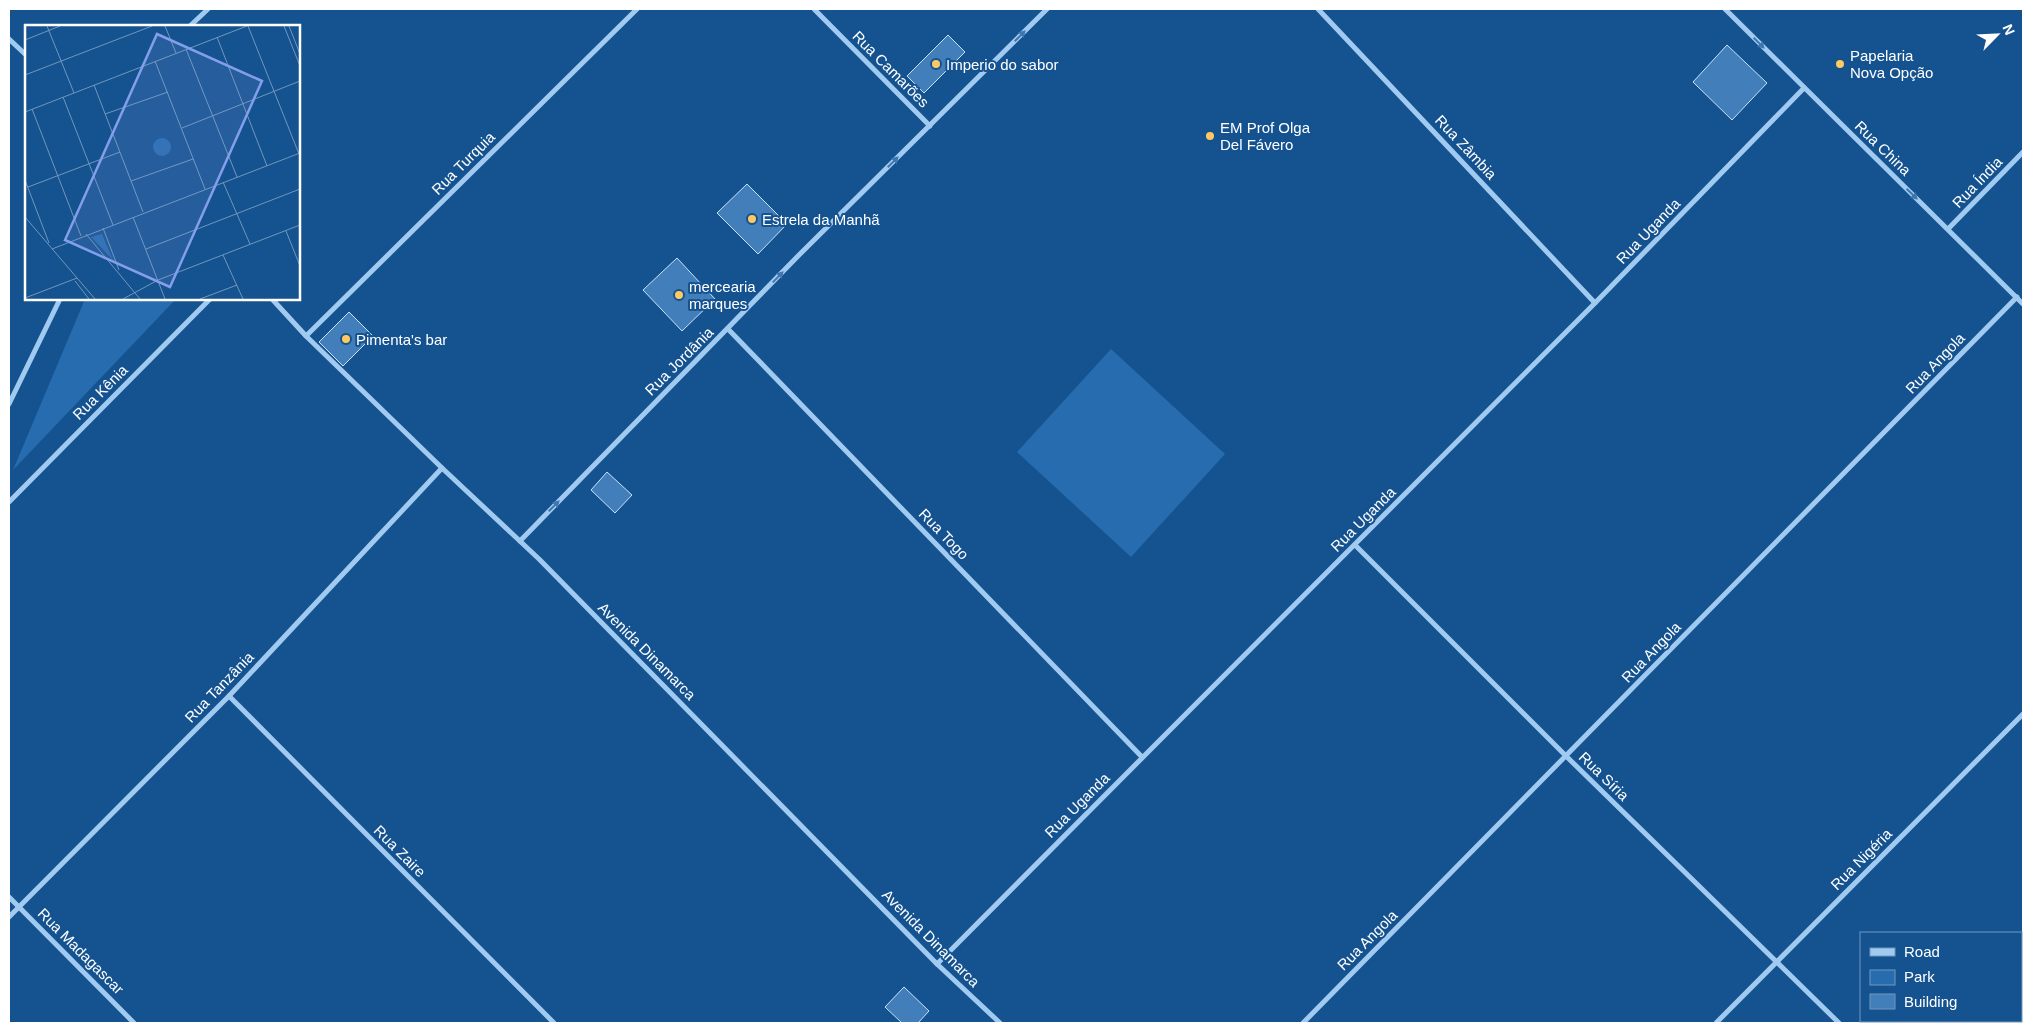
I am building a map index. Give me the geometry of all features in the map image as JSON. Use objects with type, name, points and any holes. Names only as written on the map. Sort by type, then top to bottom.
[{"type":"street","points":[[191,25],[208,9]]},
{"type":"street","name":"Rua Turquia","points":[[306,336],[637,9]]},
{"type":"street","name":"Rua Camarões","points":[[814,9],[930,126]]},
{"type":"street","name":"Rua Jordânia","points":[[520,541],[798,256],[1047,9]]},
{"type":"street","name":"Rua Zâmbia","points":[[1318,9],[1595,303]]},
{"type":"street","name":"Rua China","points":[[1725,9],[2023,304]]},
{"type":"street","points":[[9,39],[25,54]]},
{"type":"street","name":"Rua Uganda","points":[[937,964],[1595,303],[1804,88]]},
{"type":"street","name":"Rua Índia","points":[[1948,229],[2023,152]]},
{"type":"street","name":"Rua Angola","points":[[1303,1023],[2016,297]]},
{"type":"street","points":[[9,404],[60,300]]},
{"type":"street","name":"Rua Kênia","points":[[9,502],[209,300]]},
{"type":"street","name":"Avenida Dinamarca","points":[[273,300],[306,336],[520,541],[937,964],[1000,1023]]},
{"type":"street","name":"Rua Togo","points":[[728,329],[1142,756]]},
{"type":"street","name":"Rua Tanzânia","points":[[9,917],[229,696],[442,468]]},
{"type":"street","name":"Rua Síria","points":[[1355,545],[1566,756],[1838,1023]]},
{"type":"street","name":"Rua Zaire","points":[[229,696],[554,1023]]},
{"type":"street","name":"Rua Nigéria","points":[[1716,1023],[2023,714]]},
{"type":"street","name":"Rua Madagascar","points":[[9,898],[134,1023]]},
{"type":"green space","points":[[85,300],[175,300],[13,470]]},
{"type":"green space","points":[[1111,349],[1225,454],[1131,557],[1017,452]]},
{"type":"building","name":"Imperio do sabor","points":[[948,35],[965,52],[924,93],[907,76]]},
{"type":"building","points":[[1727,45],[1767,83],[1732,120],[1693,82]]},
{"type":"building","name":"Estrela da Manhã","points":[[747,184],[787,224],[758,254],[717,213]]},
{"type":"building","name":"mercearia marques","points":[[677,258],[715,299],[682,331],[643,290]]},
{"type":"building","name":"Pimenta's bar","points":[[349,312],[373,336],[343,366],[319,342]]},
{"type":"building","points":[[607,472],[632,495],[615,513],[591,490]]},
{"type":"building","points":[[904,987],[929,1011],[918,1023],[902,1023],[885,1007]]},
{"type":"place","name":"Imperio do sabor","points":[[936,64]]},
{"type":"place","name":"Papelaria Nova Opção","points":[[1840,64]]},
{"type":"place","name":"EM Prof Olga Del Fávero","points":[[1210,136]]},
{"type":"place","name":"Estrela da Manhã","points":[[752,219]]},
{"type":"place","name":"mercearia marques","points":[[679,295]]},
{"type":"place","name":"Pimenta's bar","points":[[346,339]]}]
